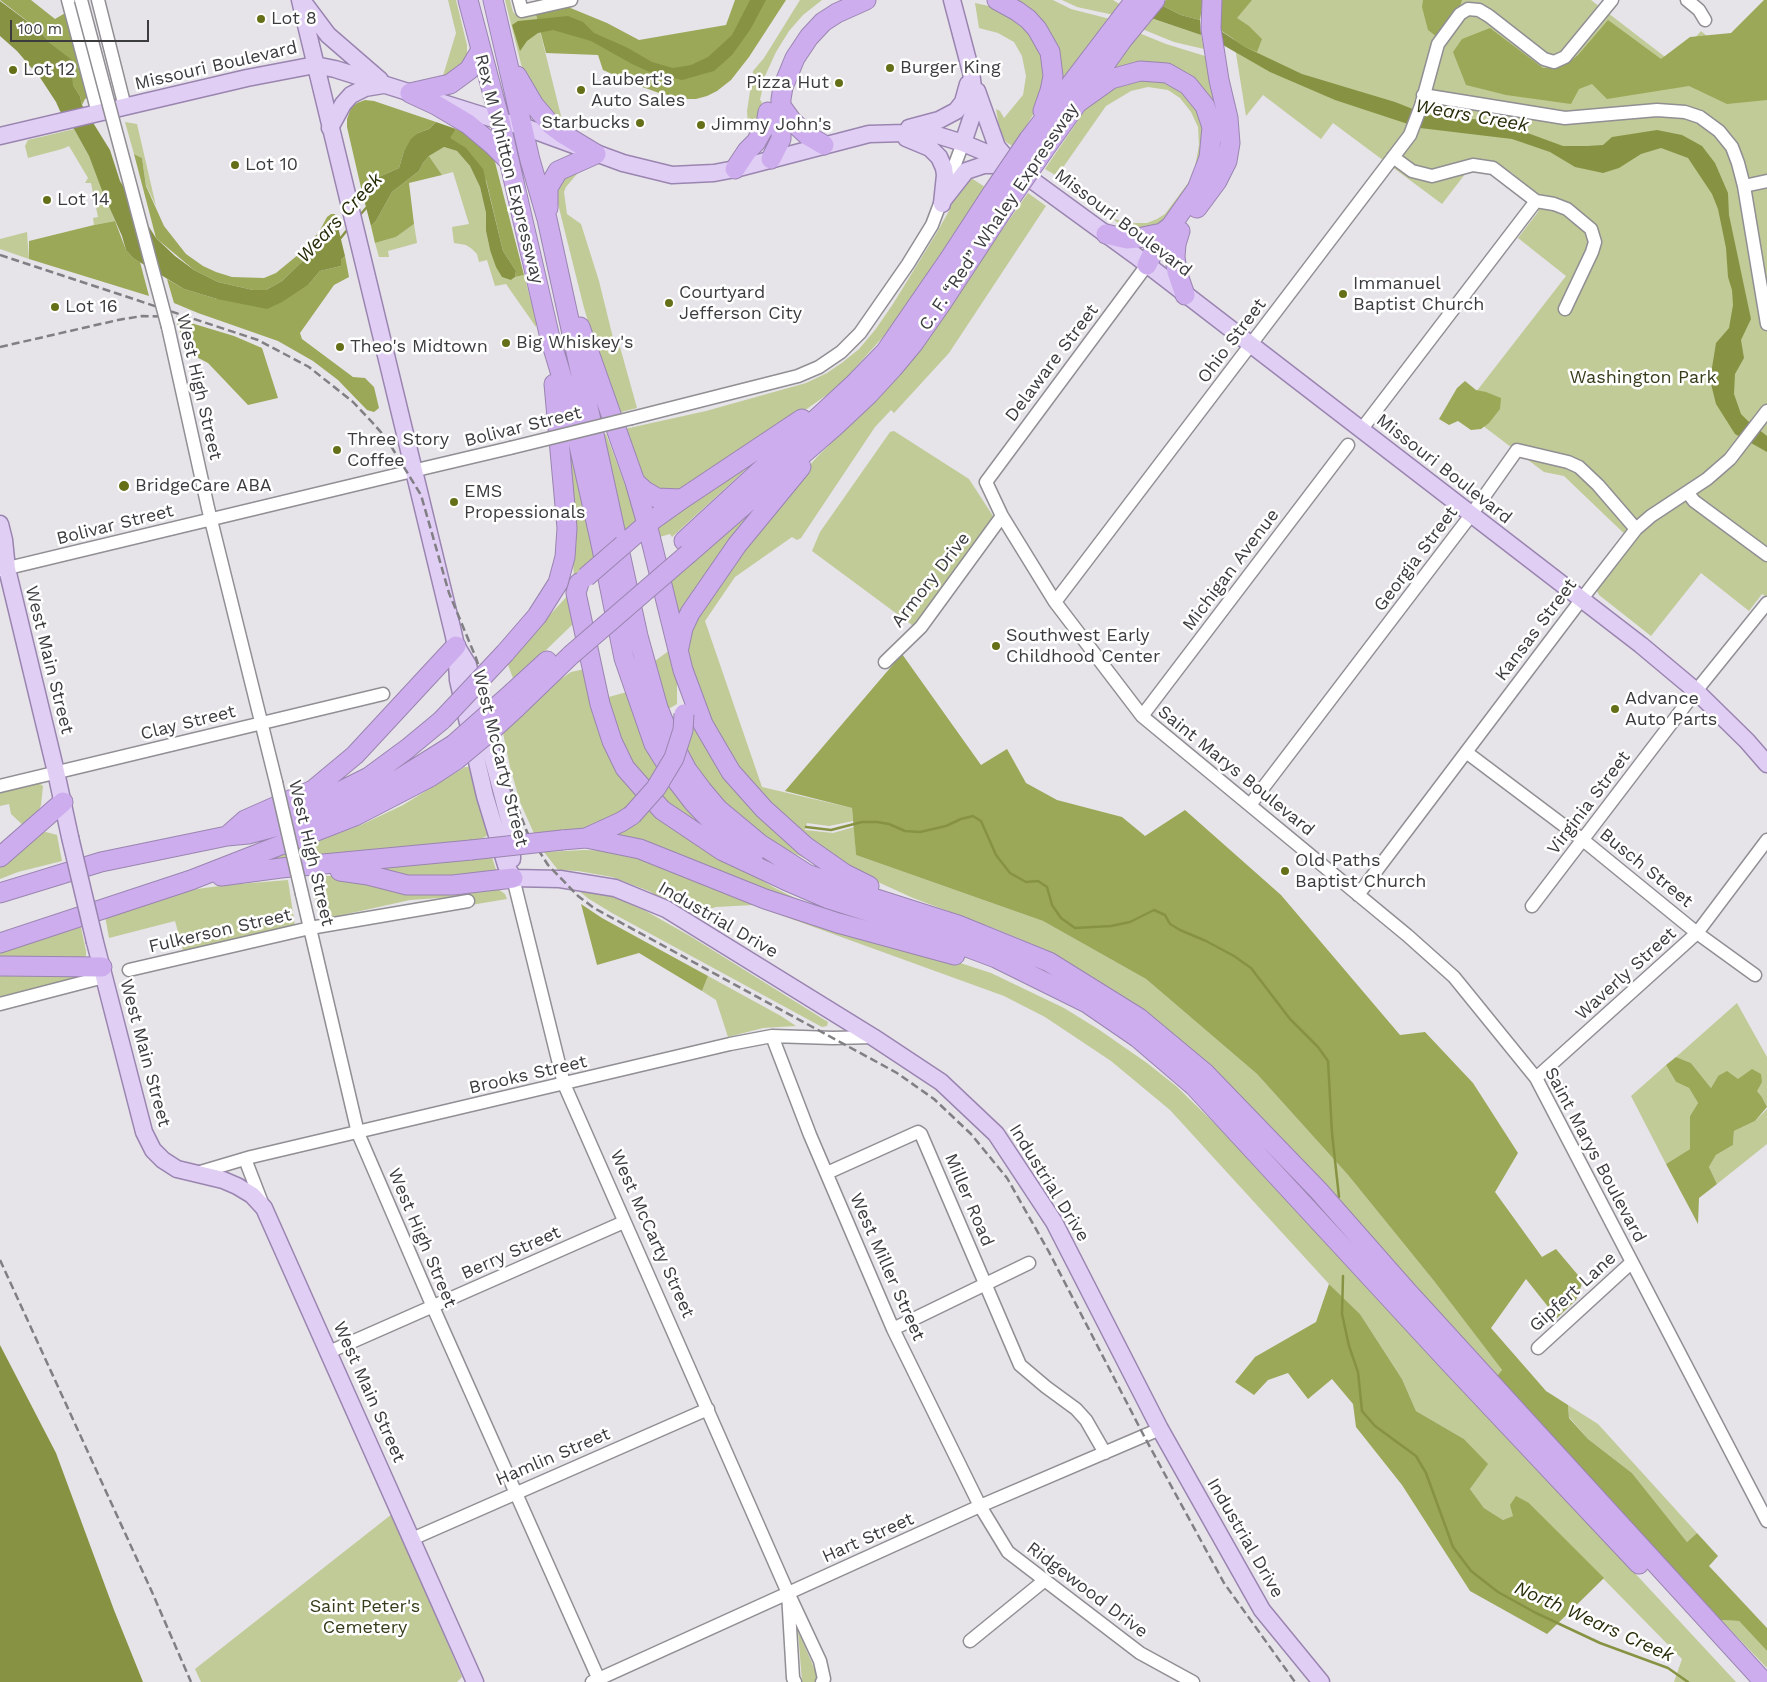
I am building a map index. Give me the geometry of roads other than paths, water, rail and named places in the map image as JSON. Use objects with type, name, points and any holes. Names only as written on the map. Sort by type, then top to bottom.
[{"type":"highway","name":"Rex M Whitton Expressway","points":[[468,0],[500,122],[550,338]]},
{"type":"highway","name":"Rex M Whitton Expressway","points":[[493,0],[508,56],[522,126],[547,219],[562,295],[638,636],[658,708],[671,740],[687,770],[718,809],[760,844],[807,874],[917,912]]},
{"type":"highway","points":[[771,159],[781,139],[775,109],[774,81],[786,53],[798,35],[818,16],[841,0]]},
{"type":"highway","points":[[735,169],[747,151],[756,142],[775,109],[788,72],[809,36],[823,22],[837,12],[866,0]]},
{"type":"highway","points":[[997,0],[1028,19],[1037,29],[1050,52],[1053,76],[1050,91],[1046,106],[1029,139]]},
{"type":"highway","name":"C. F. “Red” Whaley Expressway","points":[[853,385],[891,344],[950,258],[1001,197],[1044,150],[1076,104],[1135,0]]},
{"type":"highway","name":"C. F. “Red” Whaley Expressway","points":[[835,426],[869,394],[913,344],[1001,197],[1029,139],[1118,33],[1155,0]]},
{"type":"highway","points":[[1147,265],[1154,250],[1177,228],[1217,181],[1227,161],[1230,144],[1228,118],[1219,80],[1211,29],[1212,0]]},
{"type":"highway","points":[[410,93],[450,84],[469,70],[481,50]]},
{"type":"highway","points":[[508,56],[523,87],[544,118],[563,134],[596,154]]},
{"type":"highway","points":[[1076,104],[1111,78],[1140,71],[1167,73],[1188,85],[1205,106],[1212,127],[1209,158],[1197,189],[1177,228],[1175,258],[1184,295]]},
{"type":"highway","points":[[410,93],[468,124],[493,145],[509,162]]},
{"type":"highway","points":[[775,109],[824,145]]},
{"type":"highway","points":[[547,219],[548,188],[558,171],[596,154]]},
{"type":"highway","points":[[1106,234],[1127,239],[1162,233],[1177,228]]},
{"type":"highway","points":[[562,295],[579,324],[635,482],[683,670],[703,724],[730,772],[764,809],[805,846],[845,874],[917,912],[958,924],[1049,962],[1138,1018],[1205,1073],[1318,1190],[1406,1290],[1764,1682]]},
{"type":"highway","points":[[228,836],[325,799],[369,777],[442,720],[506,653],[537,616],[558,583],[565,557],[567,528],[550,338]]},
{"type":"highway","points":[[550,338],[571,411],[624,658],[654,744],[677,781],[694,803],[737,845],[785,880]]},
{"type":"highway","points":[[537,616],[624,546],[647,524],[853,385]]},
{"type":"highway","points":[[683,550],[853,385]]},
{"type":"highway","points":[[0,942],[190,880],[355,816],[430,777],[454,752],[683,550],[835,426]]},
{"type":"highway","points":[[678,651],[687,618],[737,545],[835,426]]},
{"type":"highway","points":[[635,482],[657,498],[682,499]]},
{"type":"highway","points":[[582,580],[576,593],[600,704],[612,741],[625,768],[662,810],[723,850],[785,880],[828,899],[892,919],[996,958],[1087,1003],[1138,1038],[1194,1086],[1748,1682]]},
{"type":"highway","points":[[228,836],[245,820],[313,790],[356,755],[456,646]]},
{"type":"highway","points":[[586,838],[632,815],[656,788],[674,758],[683,730],[683,670]]},
{"type":"highway","points":[[0,892],[100,862],[228,836],[248,834],[330,812],[367,796],[454,752]]},
{"type":"highway","points":[[0,857],[63,802]]},
{"type":"highway","points":[[190,880],[282,868],[586,838],[640,849],[765,899],[838,923],[937,950],[1070,994]]},
{"type":"highway","points":[[282,868],[355,872],[407,885],[453,885],[513,878]]},
{"type":"highway","points":[[0,966],[103,972]]},
{"type":"main road","name":"West McCarty Street","points":[[301,0],[314,65],[415,470],[456,646],[458,680],[483,786],[506,864],[513,878]]},
{"type":"main road","points":[[301,0],[328,35],[385,85]]},
{"type":"main road","points":[[952,0],[971,72],[997,147],[1025,175]]},
{"type":"main road","name":"Missouri Boulevard","points":[[0,136],[247,78],[314,65],[335,69],[500,122],[522,126],[623,163],[672,175],[714,173],[735,169],[869,134],[937,135],[963,143],[999,158],[1106,234],[1641,645],[1696,691],[1747,741],[1767,764]]},
{"type":"main road","points":[[887,133],[939,120],[956,111],[963,102],[971,72]]},
{"type":"main road","points":[[963,143],[973,113],[974,95],[971,72]]},
{"type":"main road","points":[[330,128],[343,104],[351,95],[364,88],[385,85]]},
{"type":"main road","points":[[887,133],[920,143],[930,148],[939,157],[946,175],[942,204]]},
{"type":"main road","points":[[942,204],[966,171],[975,167],[1000,165],[1025,175]]},
{"type":"main road","name":"West Main Street","points":[[0,524],[4,540],[2,566],[56,772],[95,942],[144,1132],[153,1150],[163,1160],[177,1169],[222,1180],[237,1186],[252,1195],[264,1208],[475,1682]]},
{"type":"main road","name":"Industrial Drive","points":[[513,878],[560,879],[615,888],[666,909],[873,1037],[941,1082],[996,1134],[1054,1222],[1160,1429],[1262,1610],[1321,1682]]},
{"type":"street","points":[[68,0],[98,113]]},
{"type":"street","name":"West High Street","points":[[82,0],[168,327],[211,520],[276,782],[358,1133],[432,1307],[516,1492],[597,1681]]},
{"type":"street","points":[[98,0],[125,107]]},
{"type":"street","points":[[520,5],[572,0]]},
{"type":"street","name":"Ohio Street","points":[[1055,602],[1413,129],[1438,44],[1460,14],[1468,9],[1479,10],[1544,59],[1554,62],[1565,57],[1612,0]]},
{"type":"street","points":[[1687,0],[1699,10],[1705,20]]},
{"type":"street","points":[[1422,101],[1566,118],[1657,110],[1685,112],[1700,117],[1719,131],[1732,147],[1738,163],[1744,186],[1767,324]]},
{"type":"street","name":"Bolivar Street","points":[[2,566],[211,520],[510,448],[798,376],[819,367],[841,352],[860,333],[908,264],[932,225],[942,204],[963,143]]},
{"type":"street","points":[[1393,157],[1412,171],[1432,176],[1473,165],[1493,168],[1536,201],[1554,204],[1567,209],[1591,229],[1595,242],[1592,252],[1565,308]]},
{"type":"street","points":[[1744,186],[1767,181]]},
{"type":"street","points":[[1361,430],[1536,201]]},
{"type":"street","name":"Delaware Street","points":[[986,482],[1147,265]]},
{"type":"street","name":"Kansas Street","points":[[1358,895],[1580,600],[1636,529],[1650,516],[1707,479],[1737,451],[1765,414]]},
{"type":"street","name":"Michigan Avenue","points":[[1142,716],[1348,445]]},
{"type":"street","name":"Georgia Street","points":[[1250,805],[1471,515],[1517,450],[1568,462],[1579,467],[1598,485],[1636,529]]},
{"type":"street","name":"Saint Marys Boulevard","points":[[986,482],[1002,516],[1055,602],[1142,716],[1454,977],[1536,1078],[1767,1521]]},
{"type":"street","points":[[1688,493],[1694,501],[1767,555]]},
{"type":"street","name":"Armory Drive","points":[[884,662],[921,628],[1002,516]]},
{"type":"street","name":"Virginia Street","points":[[1532,906],[1696,691],[1767,603]]},
{"type":"street","name":"Clay Street","points":[[0,786],[383,694]]},
{"type":"street","name":"Busch Street","points":[[1466,752],[1584,840],[1697,932],[1755,975]]},
{"type":"street","name":"Waverly Street","points":[[1536,1078],[1697,932],[1767,840]]},
{"type":"street","name":"West McCarty Street","points":[[513,878],[564,1084],[788,1593],[820,1661],[824,1679],[822,1682]]},
{"type":"street","name":"Fulkerson Street","points":[[129,970],[310,928],[468,901]]},
{"type":"street","points":[[0,1004],[103,972]]},
{"type":"street","name":"Brooks Street","points":[[194,1174],[245,1159],[730,1044],[772,1036],[873,1037]]},
{"type":"street","name":"West Miller Street","points":[[772,1036],[827,1173],[894,1329],[980,1506]]},
{"type":"street","name":"Miller Road","points":[[827,1173],[918,1132],[921,1134],[985,1284]]},
{"type":"street","points":[[245,1159],[264,1208]]},
{"type":"street","name":"Berry Street","points":[[329,1352],[624,1222]]},
{"type":"street","name":"Gipfert Lane","points":[[1538,1348],[1632,1262]]},
{"type":"street","points":[[894,1329],[1029,1263]]},
{"type":"street","points":[[985,1284],[1020,1365],[1076,1409],[1086,1420],[1105,1453]]},
{"type":"street","name":"Hamlin Street","points":[[412,1539],[708,1409]]},
{"type":"street","name":"Hart Street","points":[[597,1681],[980,1506],[1160,1429]]},
{"type":"street","name":"Ridgewood Drive","points":[[980,1506],[1008,1552],[1140,1653],[1192,1682]]},
{"type":"street","points":[[970,1641],[1044,1580]]},
{"type":"street","name":"West McCarty Street","points":[[788,1593],[793,1678],[795,1682]]},
{"type":"waterway","name":"Wears Creek","points":[[358,217],[368,206]]},
{"type":"waterway","name":"Wears Creek","points":[[339,240],[348,229]]},
{"type":"waterway","name":"North Wears Creek","points":[[806,827],[831,830],[862,822],[877,822],[889,824],[905,831],[920,832],[946,826],[973,816],[981,821],[996,855],[1010,873],[1026,882],[1038,881],[1047,887],[1052,905],[1061,918],[1075,928],[1111,926],[1130,922],[1154,910],[1165,915],[1170,924],[1180,930],[1234,956],[1251,968],[1290,1019],[1318,1047],[1328,1061],[1332,1133],[1339,1197]]},
{"type":"waterway","name":"North Wears Creek","points":[[1343,1276],[1342,1314],[1349,1346],[1358,1372],[1362,1411],[1375,1426],[1416,1456],[1426,1473],[1453,1547],[1471,1571],[1498,1592],[1536,1613],[1600,1643],[1668,1668],[1688,1682]]},
{"type":"railway","points":[[0,255],[258,340],[309,367],[353,402],[371,421],[386,438],[421,495],[449,593],[476,658],[487,691],[513,795],[527,832],[548,865],[578,896],[594,908],[897,1073],[934,1099],[971,1134],[1007,1178],[1049,1252],[1144,1436],[1224,1583],[1295,1682]]},
{"type":"railway","points":[[0,347],[118,320],[142,316],[177,317]]},
{"type":"railway","points":[[0,1260],[152,1592],[191,1682]]},
{"type":"place","name":"Lot 8","points":[[261,19]]},
{"type":"place","name":"Burger King","points":[[890,68]]},
{"type":"place","name":"Lot 12","points":[[13,70]]},
{"type":"place","name":"Pizza Hut","points":[[839,83]]},
{"type":"place","name":"Laubert's Auto Sales","points":[[581,90]]},
{"type":"place","name":"Starbucks","points":[[640,123]]},
{"type":"place","name":"Jimmy John's","points":[[701,125]]},
{"type":"place","name":"Lot 10","points":[[235,165]]},
{"type":"place","name":"Lot 14","points":[[47,200]]},
{"type":"place","name":"Immanuel Baptist Church","points":[[1343,294]]},
{"type":"place","name":"Courtyard Jefferson City","points":[[669,303]]},
{"type":"place","name":"Lot 16","points":[[55,307]]},
{"type":"place","name":"Big Whiskey's","points":[[506,343]]},
{"type":"place","name":"Theo's Midtown","points":[[340,347]]},
{"type":"place","name":"Three Story Coffee","points":[[337,450]]},
{"type":"place","name":"BridgeCare ABA","points":[[124,486]]},
{"type":"place","name":"EMS Propessionals","points":[[454,502]]},
{"type":"place","name":"Southwest Early Childhood Center","points":[[996,646]]},
{"type":"place","name":"Advance Auto Parts","points":[[1615,709]]},
{"type":"place","name":"Old Paths Baptist Church","points":[[1285,871]]},
{"type":"park label","name":"Washington Park","points":[[1643,378]]},
{"type":"park label","name":"Saint Peter's Cemetery","points":[[365,1617]]}]
